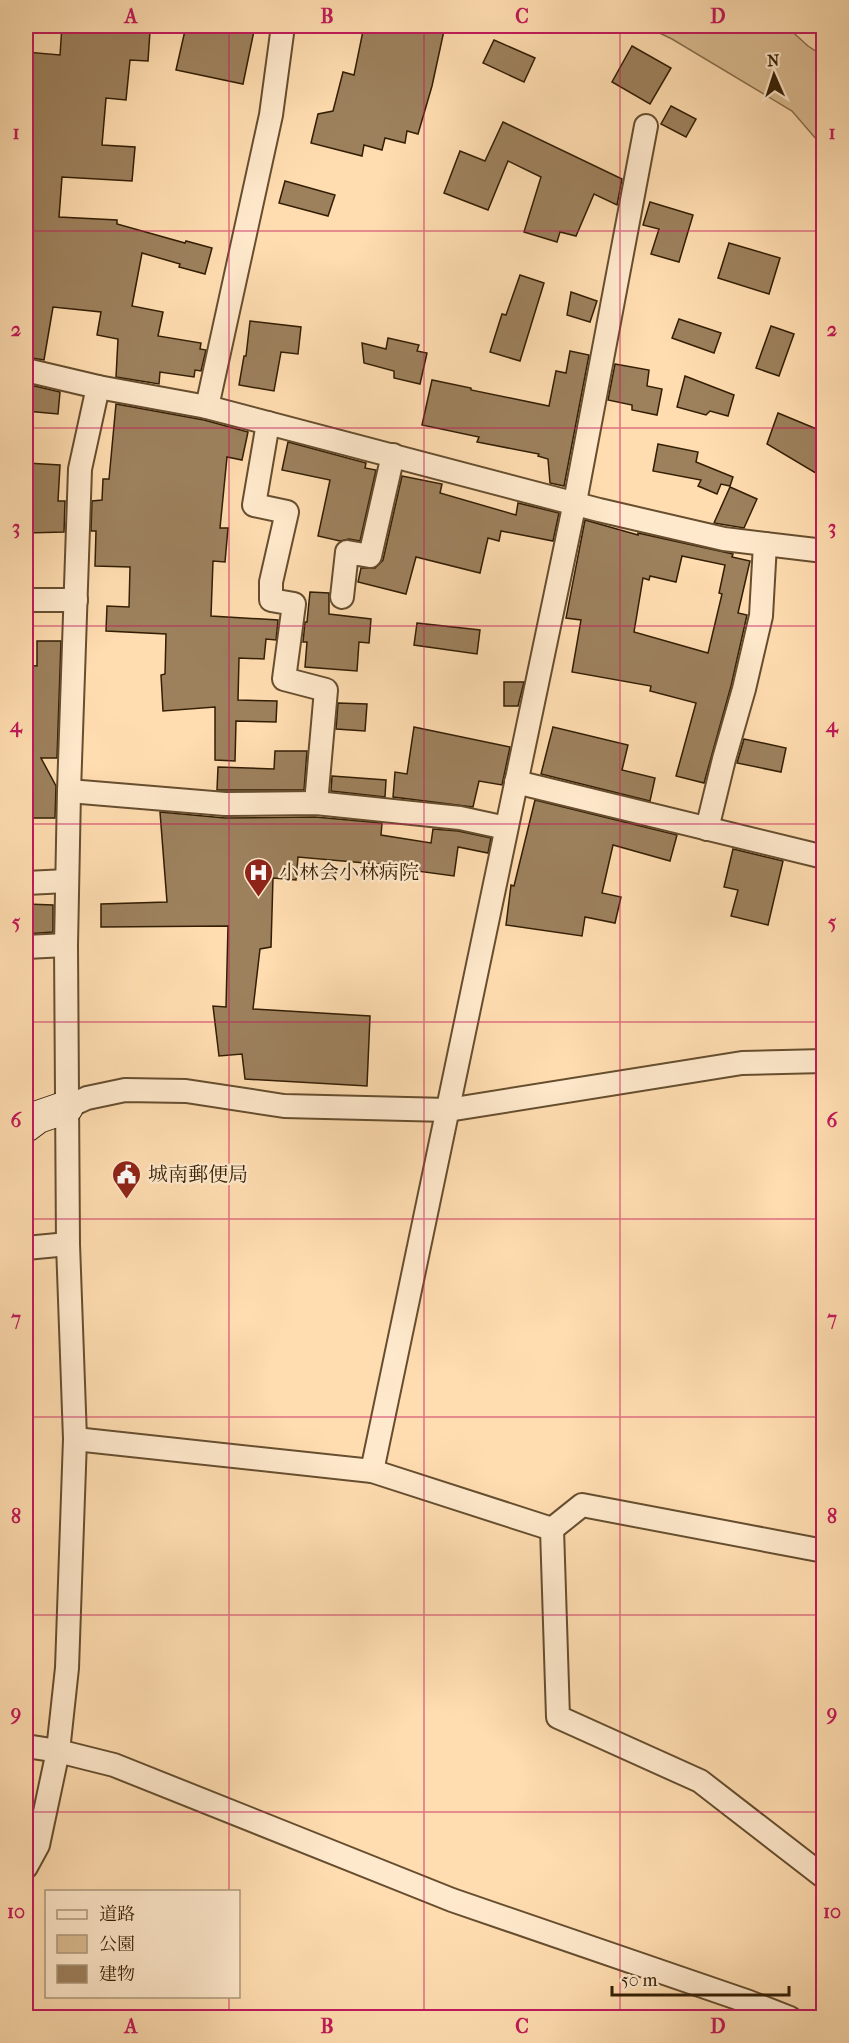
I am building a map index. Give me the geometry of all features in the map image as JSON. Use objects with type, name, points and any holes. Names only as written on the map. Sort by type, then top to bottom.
[{"type":"street","points":[[207,407],[271,115],[283,26]]},
{"type":"street","points":[[372,1471],[575,502],[646,126]]},
{"type":"street","points":[[26,370],[98,387],[207,407],[599,510],[724,539],[824,551]]},
{"type":"street","points":[[26,1867],[38,1845],[58,1751],[67,1668],[75,1439],[68,1244],[66,945],[69,791],[80,469],[98,387]]},
{"type":"street","points":[[268,423],[254,506],[286,512],[271,582],[271,600],[294,604],[284,679],[326,690],[316,803]]},
{"type":"street","points":[[342,597],[347,552],[370,556],[393,455]]},
{"type":"street","points":[[707,829],[744,689],[760,616],[765,544]]},
{"type":"street","points":[[26,600],[76,600]]},
{"type":"street","points":[[516,782],[824,857]]},
{"type":"street","points":[[69,791],[225,804],[316,803],[460,818],[506,828]]},
{"type":"street","points":[[26,883],[67,880]]},
{"type":"street","points":[[26,946],[66,945]]},
{"type":"street","points":[[26,1126],[38,1117],[87,1098],[125,1090],[186,1092],[285,1106],[448,1110],[742,1063],[824,1062]]},
{"type":"street","points":[[26,1248],[68,1244]]},
{"type":"street","points":[[75,1439],[372,1471],[552,1529]]},
{"type":"street","points":[[552,1529],[582,1505],[824,1551]]},
{"type":"street","points":[[552,1529],[558,1717],[700,1781],[824,1877]]},
{"type":"street","points":[[26,1746],[58,1751],[114,1765],[452,1900],[749,2001],[790,2018]]},
{"type":"green space","points":[[645,26],[786,26],[823,56],[823,147],[792,111],[672,39]]},
{"type":"building","points":[[62,26],[142,26],[141,31],[150,31],[148,61],[130,60],[126,100],[106,98],[102,145],[135,147],[132,181],[62,177],[59,217],[117,220],[117,224],[212,248],[205,274],[142,253],[132,306],[163,312],[158,336],[201,343],[200,349],[206,350],[201,371],[195,370],[194,377],[160,372],[159,384],[116,377],[118,339],[97,335],[101,312],[53,307],[44,360],[26,357],[26,52],[60,55]]},
{"type":"building","points":[[186,26],[255,26],[243,84],[176,70]]},
{"type":"building","points":[[364,26],[445,26],[432,86],[418,134],[407,131],[405,143],[385,138],[382,150],[364,145],[362,156],[311,143],[318,114],[333,111],[343,72],[354,75]]},
{"type":"building","points":[[494,40],[535,58],[524,82],[483,63]]},
{"type":"building","points":[[632,46],[671,68],[650,104],[612,82]]},
{"type":"building","points":[[671,106],[696,119],[686,137],[661,124]]},
{"type":"building","points":[[503,122],[622,179],[617,205],[594,194],[576,236],[560,232],[557,242],[524,232],[541,177],[508,161],[488,210],[444,193],[460,151],[485,161]]},
{"type":"building","points":[[285,181],[335,195],[328,216],[279,203]]},
{"type":"building","points":[[650,202],[693,215],[679,262],[651,254],[659,229],[643,225]]},
{"type":"building","points":[[729,243],[780,258],[769,294],[718,278]]},
{"type":"building","points":[[520,275],[544,283],[520,361],[490,352],[502,314],[506,315]]},
{"type":"building","points":[[571,292],[597,301],[590,322],[567,315]]},
{"type":"building","points":[[679,319],[721,333],[714,353],[672,338]]},
{"type":"building","points":[[250,321],[301,327],[298,354],[281,352],[274,391],[239,385],[244,356],[246,356]]},
{"type":"building","points":[[771,326],[794,334],[779,376],[756,368]]},
{"type":"building","points":[[388,338],[419,345],[417,351],[427,353],[420,384],[394,378],[394,371],[364,363],[362,343],[386,349]]},
{"type":"building","points":[[570,351],[589,355],[564,486],[550,483],[548,459],[538,456],[539,454],[477,442],[479,437],[422,425],[432,380],[549,406],[556,371],[566,373]]},
{"type":"building","points":[[615,364],[649,370],[647,386],[662,389],[657,415],[632,410],[632,405],[608,400]]},
{"type":"building","points":[[685,376],[734,395],[728,416],[710,411],[706,415],[677,407]]},
{"type":"building","points":[[26,384],[60,392],[58,414],[26,411]]},
{"type":"building","points":[[116,404],[204,420],[248,432],[242,460],[227,457],[220,528],[228,528],[225,562],[213,561],[211,616],[278,620],[276,640],[266,639],[264,659],[239,658],[238,700],[277,701],[276,722],[236,721],[235,761],[215,760],[215,707],[163,711],[161,675],[165,674],[166,634],[106,631],[107,606],[129,607],[130,567],[95,566],[96,531],[91,531],[92,501],[102,500],[103,479],[109,479]]},
{"type":"building","points":[[778,413],[824,432],[824,478],[767,444]]},
{"type":"building","points":[[288,442],[366,463],[365,468],[376,470],[360,541],[349,539],[340,541],[318,536],[330,480],[282,470]]},
{"type":"building","points":[[658,444],[698,452],[696,462],[733,477],[730,486],[721,484],[717,494],[698,486],[701,480],[653,471]]},
{"type":"building","points":[[26,463],[60,465],[58,501],[65,501],[64,532],[26,533]]},
{"type":"building","points":[[402,476],[442,484],[440,493],[516,515],[518,503],[559,513],[553,541],[501,531],[499,541],[488,538],[480,573],[416,557],[406,594],[358,582],[361,568],[375,568],[383,560]]},
{"type":"building","points":[[730,487],[757,499],[744,528],[714,523]]},
{"type":"building","points":[[585,520],[638,535],[638,533],[733,554],[732,557],[750,561],[738,613],[747,615],[731,686],[704,783],[676,776],[696,703],[650,691],[651,686],[572,672],[581,620],[566,618]],"holes":[[[682,556],[725,565],[719,593],[722,594],[708,653],[634,632],[643,578],[649,580],[650,576],[676,582]]]},
{"type":"building","points":[[310,592],[329,593],[329,614],[371,619],[369,643],[359,642],[357,671],[305,667],[307,642],[303,642]]},
{"type":"building","points":[[417,623],[480,630],[477,654],[414,645]]},
{"type":"building","points":[[37,641],[61,641],[57,758],[41,758],[56,786],[55,818],[26,818],[26,730],[29,734],[31,689],[26,688],[26,665],[37,666]]},
{"type":"building","points":[[504,682],[524,682],[518,706],[504,706]]},
{"type":"building","points":[[338,703],[367,704],[365,731],[336,729]]},
{"type":"building","points":[[414,727],[510,747],[502,785],[479,781],[473,807],[393,797],[395,772],[407,774]]},
{"type":"building","points":[[553,727],[628,745],[622,770],[655,778],[650,801],[541,774]]},
{"type":"building","points":[[744,739],[786,748],[781,772],[737,763]]},
{"type":"building","points":[[275,751],[307,751],[304,790],[217,790],[218,767],[274,769]]},
{"type":"building","points":[[332,776],[386,780],[385,797],[331,791]]},
{"type":"building","points":[[535,800],[677,835],[670,861],[613,845],[602,893],[621,897],[615,923],[585,917],[582,936],[506,925],[511,885],[514,886]]},
{"type":"building","points":[[160,812],[225,818],[315,817],[382,823],[381,835],[431,843],[433,829],[458,831],[491,838],[488,853],[458,847],[454,876],[409,870],[410,867],[298,857],[296,880],[273,878],[271,947],[260,949],[253,1009],[370,1016],[367,1086],[245,1079],[242,1054],[219,1056],[213,1006],[226,1007],[228,926],[101,927],[101,904],[167,902]]},
{"type":"building","points":[[733,849],[783,861],[768,925],[731,916],[738,890],[724,887]]},
{"type":"building","points":[[26,904],[53,905],[53,932],[26,934]]},
{"type":"place","name":"小林会小林病院","points":[[258,898]]},
{"type":"place","name":"城南郵便局","points":[[127,1200]]}]
